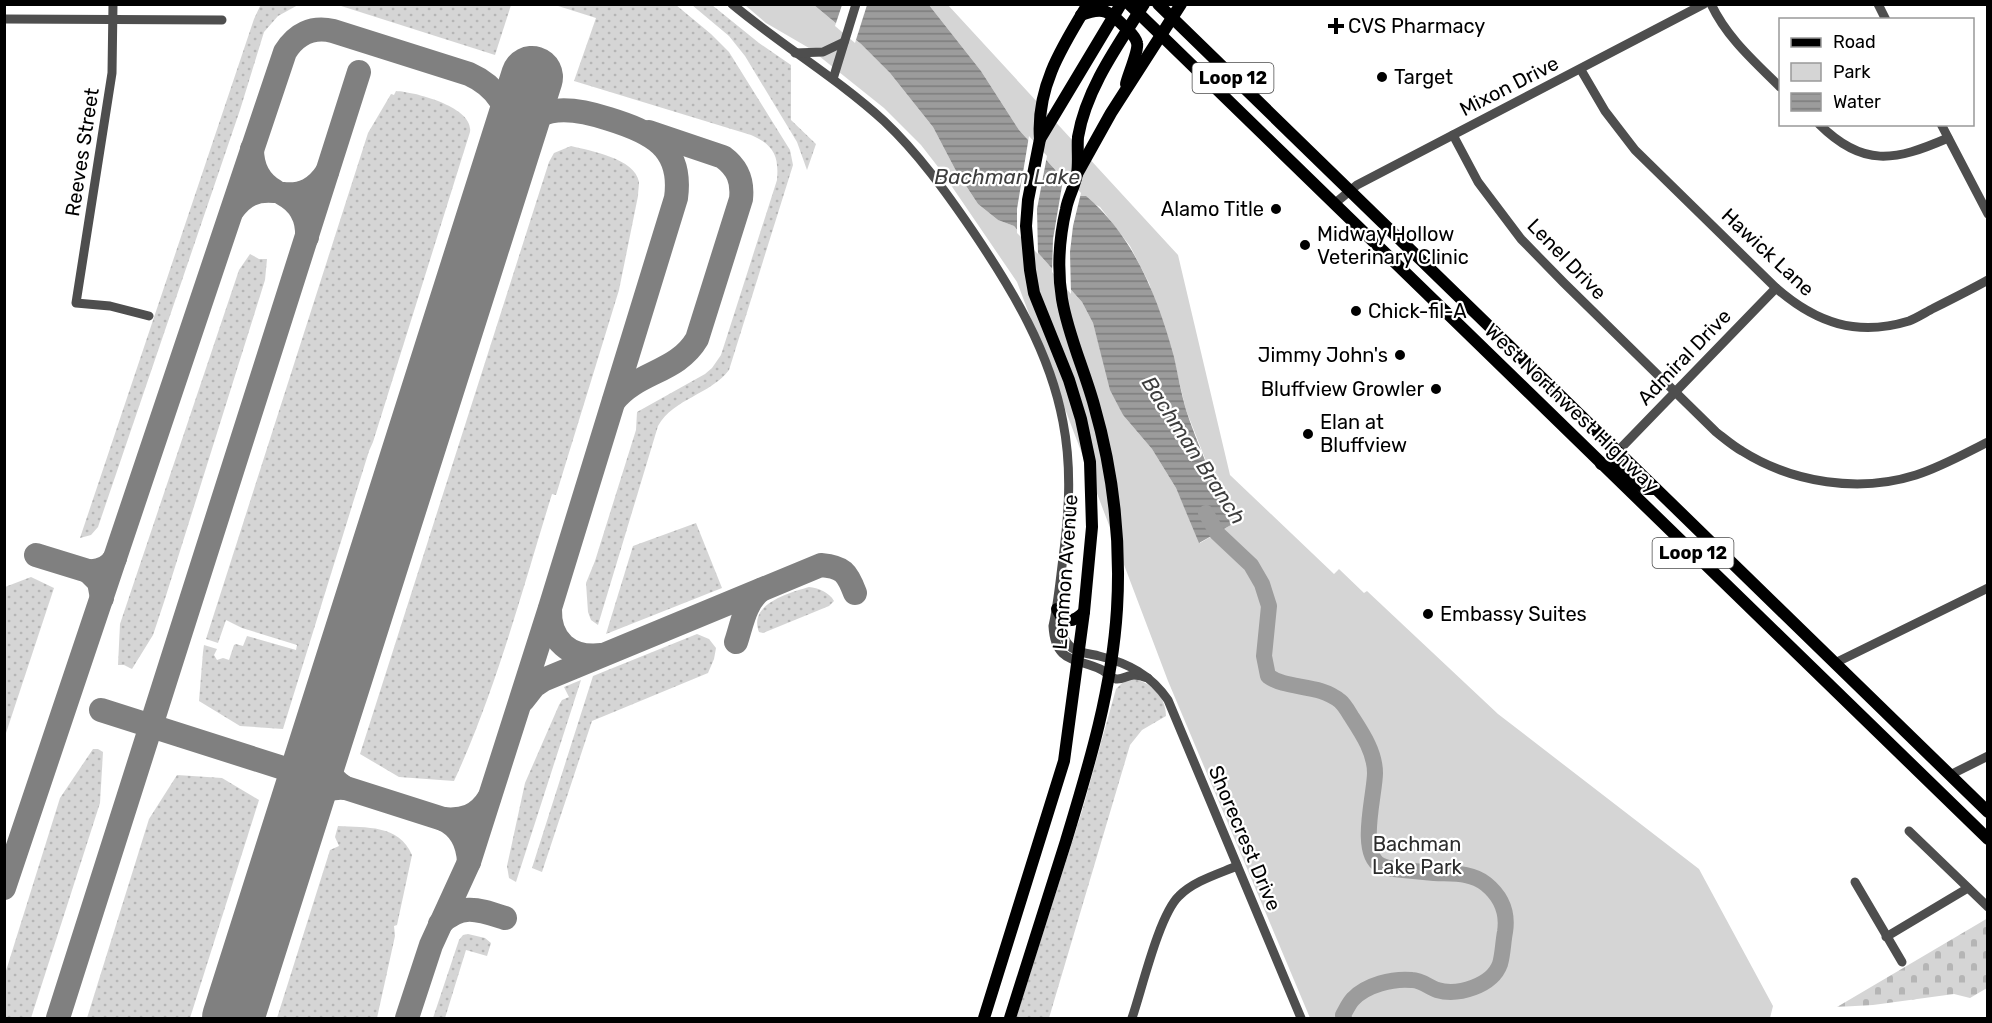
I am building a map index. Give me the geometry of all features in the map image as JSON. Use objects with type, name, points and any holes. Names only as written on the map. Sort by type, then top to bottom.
[{"type":"main road","name":"Lemmon Avenue","points":[[984,1018],[1064,761],[1084,612],[1092,527],[1090,462],[1081,419],[1069,380],[1034,293],[1026,226],[1028,200],[1039,141],[1121,4]]},
{"type":"main road","name":"West Northwest Highway","points":[[1129,4],[1988,839]]},
{"type":"main road","points":[[1076,177],[1078,136],[1088,105],[1114,51],[1144,4]]},
{"type":"main road","name":"West Northwest Highway","points":[[1158,4],[1988,812]]},
{"type":"main road","points":[[1010,1018],[1094,749],[1110,675],[1118,587],[1116,525],[1111,484],[1094,405],[1070,334],[1062,297],[1059,269],[1060,236],[1066,206],[1076,177],[1125,91],[1181,4]]},
{"type":"main road","points":[[1039,141],[1044,91],[1059,53],[1084,10],[1107,11],[1134,37],[1137,48],[1125,91]]},
{"type":"main road","points":[[1254,127],[1267,111]]},
{"type":"main road","points":[[1480,347],[1494,331]]},
{"type":"main road","points":[[1601,464],[1614,465],[1646,489],[1656,489]]},
{"type":"main road","points":[[1680,541],[1695,527]]},
{"type":"main road","points":[[1057,609],[1060,616],[1071,621],[1084,612]]},
{"type":"main road","points":[[1819,675],[1835,663]]},
{"type":"main road","points":[[1936,789],[1950,775]]},
{"type":"street","name":"Reeves Street","points":[[113,4],[112,73],[76,303],[110,306],[149,316]]},
{"type":"street","points":[[732,4],[833,79],[896,133],[932,174],[1008,284],[1037,342],[1063,421],[1068,465],[1069,515],[1053,626],[1056,642],[1062,652],[1078,657],[1118,679],[1134,675],[1148,678]]},
{"type":"street","points":[[833,79],[856,4]]},
{"type":"street","name":"Mixon Drive","points":[[1334,204],[1357,184],[1581,70],[1704,4]]},
{"type":"street","points":[[1712,4],[1725,29],[1738,45],[1779,86]]},
{"type":"street","points":[[1878,4],[1885,18]]},
{"type":"street","points":[[4,19],[222,20]]},
{"type":"street","points":[[795,53],[823,52],[844,42]]},
{"type":"street","name":"Hawick Lane","points":[[1581,70],[1605,111],[1635,150],[1776,288],[1795,304],[1825,321],[1852,327],[1880,328],[1911,320],[1988,280]]},
{"type":"street","points":[[1821,126],[1847,148],[1875,156],[1896,156],[1920,150],[1948,138]]},
{"type":"street","points":[[1942,126],[1988,214]]},
{"type":"street","name":"Lenel Drive","points":[[1453,135],[1478,182],[1521,239],[1716,432],[1743,452],[1795,475],[1842,484],[1863,484],[1915,475],[1944,464],[1988,442]]},
{"type":"street","name":"Admiral Drive","points":[[1618,451],[1776,288]]},
{"type":"street","points":[[1835,663],[1988,588]]},
{"type":"street","name":"Shorecrest Drive","points":[[1078,657],[1112,659],[1139,670],[1168,700],[1300,1018]]},
{"type":"street","points":[[1950,775],[1988,756]]},
{"type":"street","points":[[1909,831],[1988,907]]},
{"type":"street","points":[[1132,1018],[1161,927],[1171,905],[1188,889],[1237,866]]},
{"type":"street","points":[[1855,882],[1902,962]]},
{"type":"street","points":[[1887,937],[1968,888]]},
{"type":"green space","points":[[261,4],[298,5],[278,16],[264,32],[240,110],[98,527],[91,535],[80,538],[254,19]]},
{"type":"green space","points":[[511,4],[495,55],[338,5]]},
{"type":"green space","points":[[555,5],[676,5],[729,52],[790,150],[793,165],[729,370],[712,385],[673,409],[658,426],[598,625],[591,620],[588,612],[586,583],[636,430],[637,412],[705,374],[721,355],[777,180],[777,164],[770,147],[751,135],[574,81],[596,18]]},
{"type":"green space","points":[[692,5],[712,5],[759,43],[791,65],[791,120],[816,144],[807,170],[797,142],[745,56],[729,36]]},
{"type":"green space","name":"Bachman Lake Park","points":[[745,5],[814,5],[861,44],[890,73],[933,127],[955,169],[978,204],[998,220],[1014,226],[1082,302],[1093,323],[1111,390],[1123,415],[1152,449],[1176,488],[1200,543],[1231,525],[1186,410],[1173,356],[1149,283],[1130,246],[1100,207],[1079,196],[1019,130],[981,71],[929,5],[948,5],[1178,255],[1230,475],[1334,574],[1339,569],[1364,593],[1367,591],[1498,714],[1699,869],[1773,1006],[1770,1018],[1310,1018],[1168,681],[1017,282],[921,145],[884,108],[809,48],[766,23]]},
{"type":"green space","points":[[396,91],[416,94],[453,108],[469,123],[470,132],[283,729],[240,726],[199,701],[204,645],[217,649],[214,655],[217,660],[223,658],[229,660],[234,645],[243,646],[247,636],[296,650],[297,645],[242,628],[226,620],[218,643],[206,639],[368,133],[391,94],[394,95]]},
{"type":"green space","points":[[571,146],[621,161],[636,174],[639,182],[619,290],[556,495],[552,494],[496,676],[454,781],[399,777],[360,754],[549,162],[554,153]]},
{"type":"green space","points":[[250,254],[259,259],[267,259],[265,280],[164,602],[153,635],[132,669],[118,665],[120,624],[239,270]]},
{"type":"green space","points":[[696,523],[722,588],[606,634],[633,546]]},
{"type":"green space","points":[[31,577],[54,588],[5,736],[5,587]]},
{"type":"green space","points":[[809,587],[823,591],[834,601],[829,606],[763,633],[759,632],[757,622],[759,614],[765,607],[781,596]]},
{"type":"green space","points":[[697,634],[709,639],[716,648],[708,673],[592,721],[542,872],[532,868],[593,676]]},
{"type":"green space","points":[[1130,678],[1144,682],[1156,691],[1163,702],[1166,716],[1142,730],[1130,745],[1049,1018],[1016,1018],[1082,811],[1116,689]]},
{"type":"green space","points":[[581,680],[516,882],[509,878],[507,866],[525,783],[559,705],[562,700],[569,697],[564,687]]},
{"type":"green space","points":[[93,749],[103,752],[100,803],[31,1018],[5,1018],[5,974],[60,798]]},
{"type":"green space","points":[[177,775],[222,778],[259,800],[190,1018],[87,1018],[149,819]]},
{"type":"green space","points":[[338,826],[370,828],[390,833],[406,845],[412,855],[397,925],[394,926],[395,936],[377,1018],[277,1018],[330,850],[339,846],[335,837]]},
{"type":"green space","points":[[1988,918],[1987,988],[1970,998],[1954,994],[1873,1005],[1837,1007]]},
{"type":"green space","points":[[463,935],[485,938],[491,943],[487,956],[466,950],[445,1018],[433,1018],[459,940]]},
{"type":"water","name":"Bachman Lake","points":[[814,5],[929,5],[981,71],[1019,130],[1079,196],[1086,196],[1118,230],[1131,249],[1152,291],[1174,357],[1186,410],[1231,525],[1199,543],[1176,488],[1152,449],[1123,415],[1110,390],[1093,323],[1082,302],[1014,226],[998,220],[978,204],[955,169],[933,127],[890,73],[861,44]]},
{"type":"pier","points":[[842,5],[867,5],[855,43],[835,26]]},
{"type":"pier","points":[[1029,136],[1047,156],[1037,209],[1038,254],[1017,233],[1017,209]]},
{"type":"pier","points":[[1064,174],[1081,193],[1073,226],[1070,252],[1071,294],[1052,272],[1053,239]]},
{"type":"waterway","name":"Bachman Branch","points":[[1206,513],[1217,533],[1251,565],[1262,584],[1269,606],[1264,656],[1268,676],[1284,683],[1332,695],[1344,706],[1367,743],[1373,758],[1375,773],[1369,822],[1370,848],[1373,858],[1380,865],[1391,869],[1462,874],[1474,877],[1492,889],[1505,912],[1506,925],[1500,964],[1490,978],[1473,987],[1455,992],[1437,990],[1415,980],[1388,981],[1358,994],[1343,1015],[1344,1018]]},
{"type":"taxiway","points":[[4,888],[285,52],[294,40],[311,31],[333,31],[469,74],[479,79],[495,93],[506,110],[509,120],[509,141],[481,231]]},
{"type":"taxiway","points":[[58,1018],[359,72]]},
{"type":"taxiway","points":[[407,1018],[431,945],[469,862],[676,198],[677,180],[674,166],[669,154],[661,144],[638,130],[593,114],[564,110],[538,116],[527,124],[510,153]]},
{"type":"taxiway","points":[[614,401],[634,383],[679,359],[697,339],[741,199],[738,175],[723,157],[649,132]]},
{"type":"taxiway","points":[[232,211],[250,194],[275,191],[258,173],[253,162],[252,149]]},
{"type":"taxiway","points":[[307,237],[302,212],[283,194],[296,194],[308,190],[327,172]]},
{"type":"taxiway","points":[[36,555],[88,571]]},
{"type":"taxiway","points":[[102,598],[99,582],[88,571],[104,569],[115,558]]},
{"type":"taxiway","points":[[523,700],[534,686],[543,680],[821,565],[834,567],[847,575],[855,593]]},
{"type":"taxiway","points":[[736,642],[748,607],[761,590]]},
{"type":"taxiway","points":[[550,609],[553,630],[564,646],[580,654],[602,655]]},
{"type":"taxiway","points":[[284,867],[306,803],[314,795],[323,791],[345,788],[334,779],[323,759],[325,739],[337,703]]},
{"type":"taxiway","points":[[101,710],[443,819]]},
{"type":"taxiway","points":[[469,862],[467,848],[459,831],[443,819],[469,816],[480,809],[489,798]]},
{"type":"taxiway","points":[[440,924],[448,917],[463,910],[487,912],[505,918]]},
{"type":"runway","points":[[233,1018],[532,77]]},
{"type":"place","name":"CVS Pharmacy","points":[[1336,26]]},
{"type":"place","name":"Target","points":[[1382,77]]},
{"type":"place","name":"Alamo Title","points":[[1276,209]]},
{"type":"place","name":"Midway Hollow Veterinary Clinic","points":[[1305,245]]},
{"type":"place","name":"Chick-fil-A","points":[[1356,311]]},
{"type":"place","name":"Jimmy John's","points":[[1400,355]]},
{"type":"place","name":"Bluffview Growler","points":[[1436,389]]},
{"type":"place","name":"Elan at Bluffview","points":[[1308,434]]},
{"type":"place","name":"Embassy Suites","points":[[1428,614]]}]
